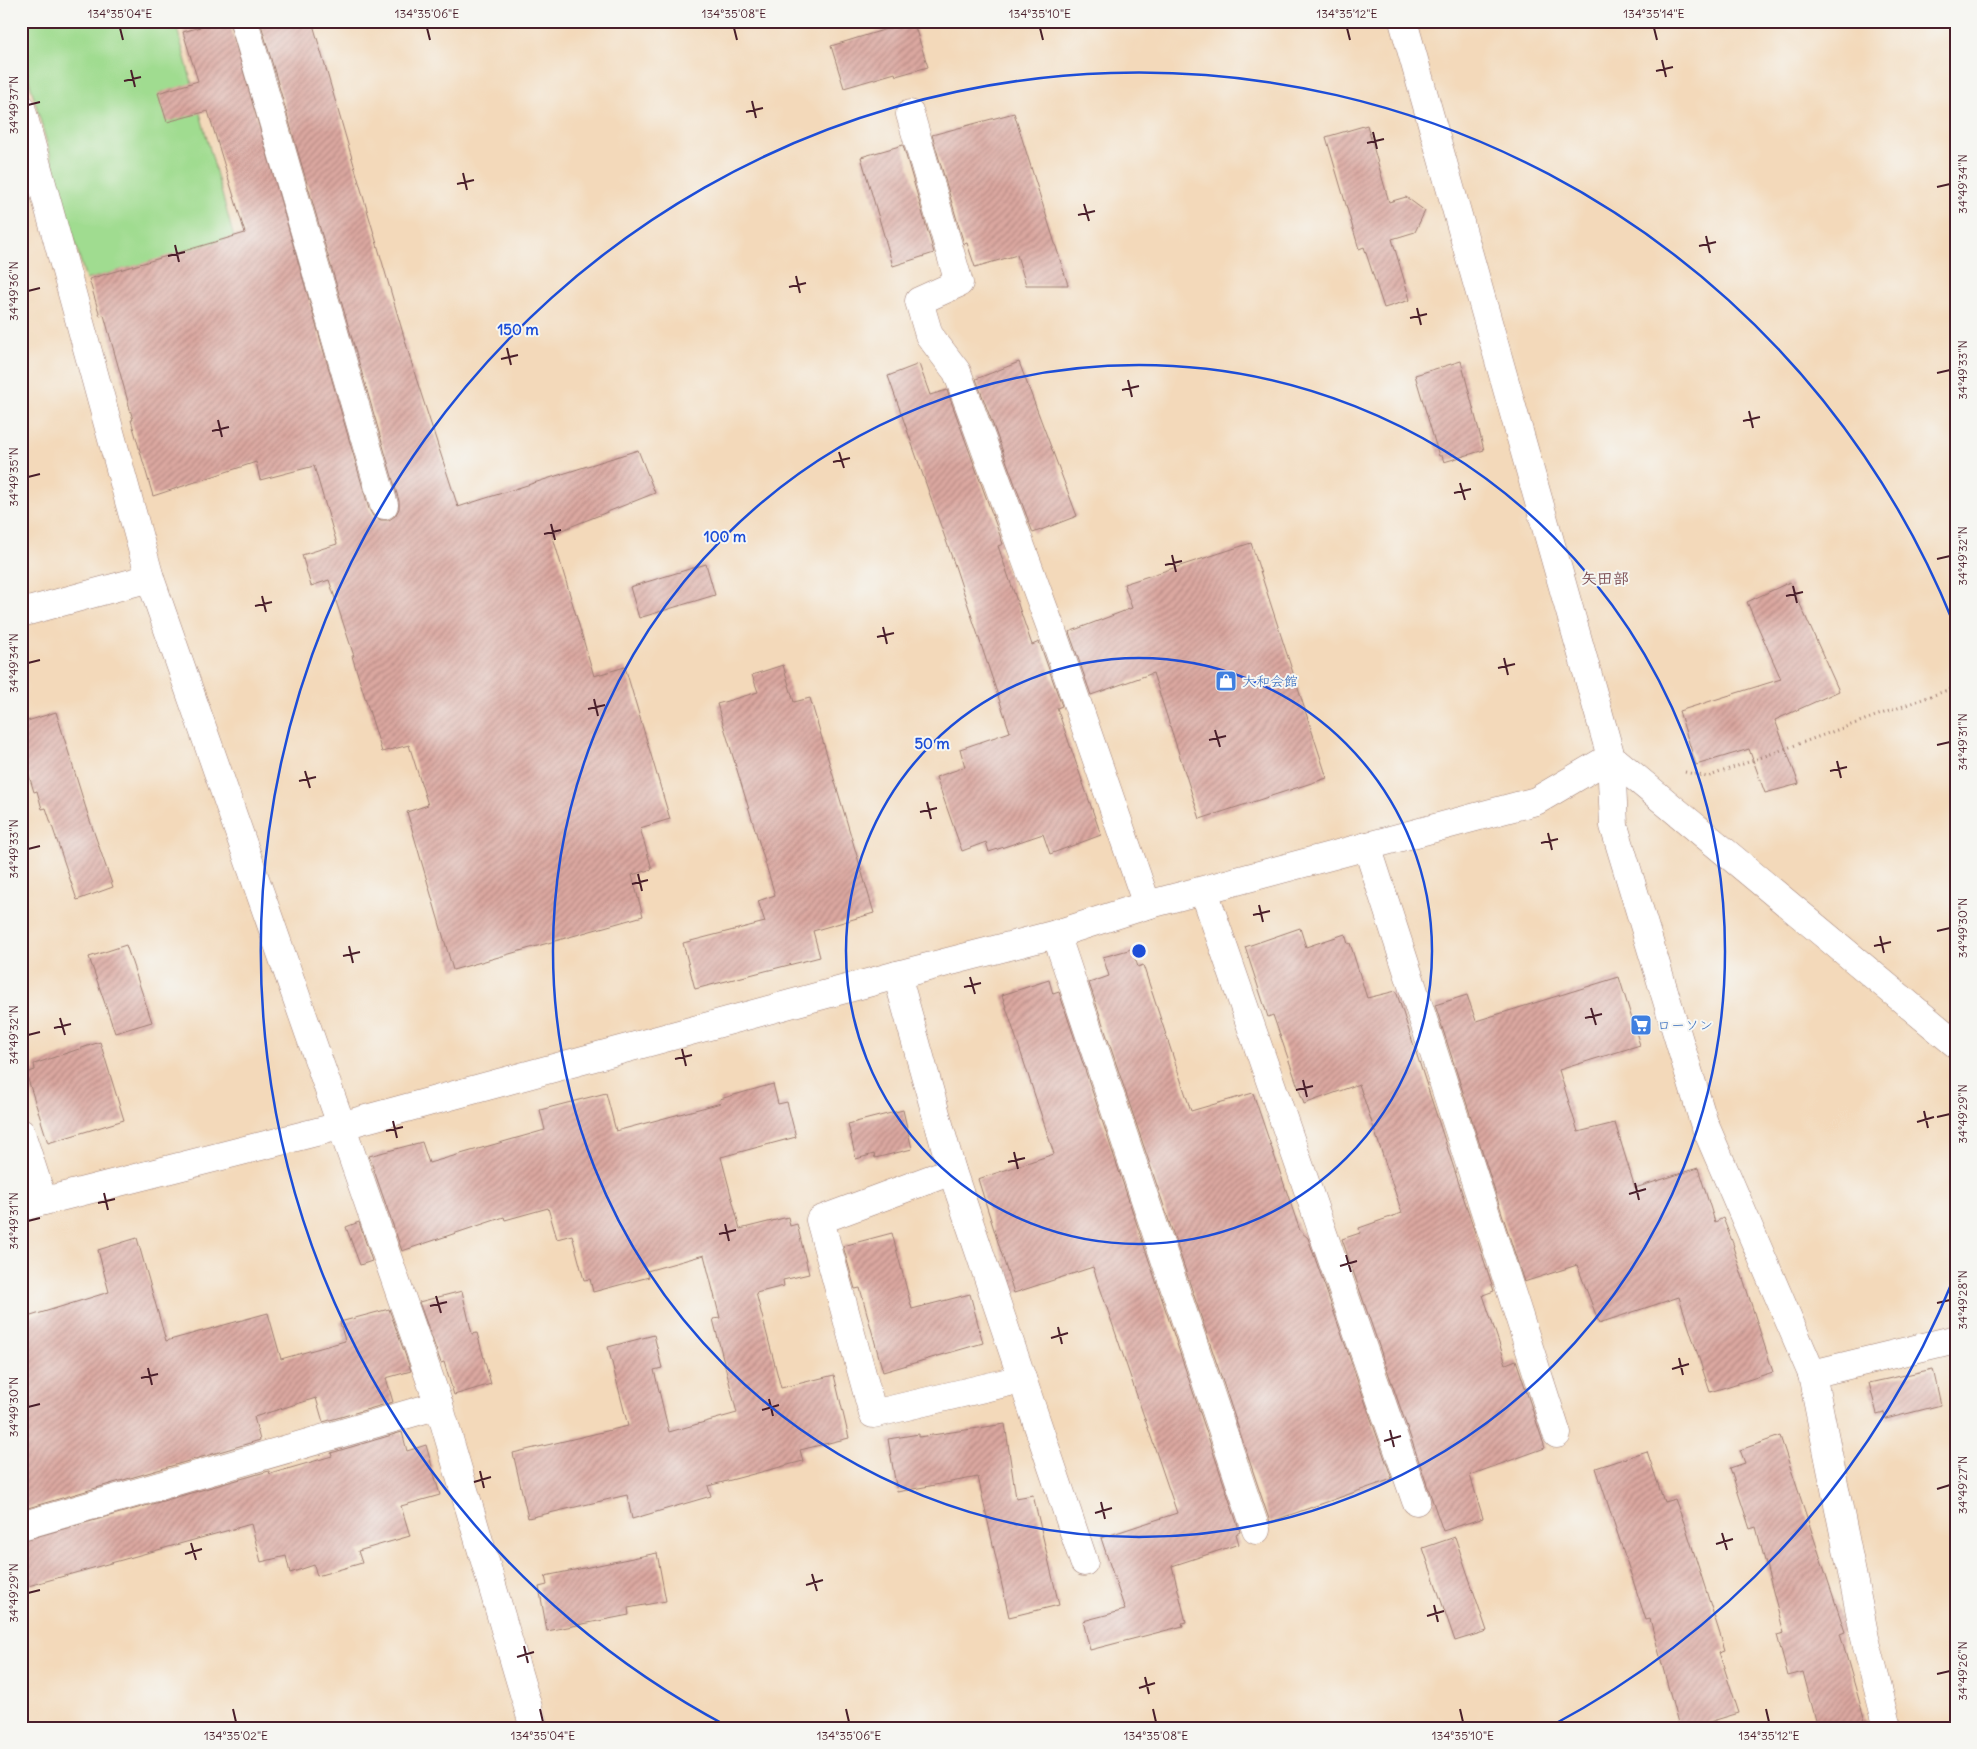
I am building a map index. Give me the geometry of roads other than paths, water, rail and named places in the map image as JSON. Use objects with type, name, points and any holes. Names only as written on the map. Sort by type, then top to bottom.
[{"type":"street","points":[[244,21],[384,505]]},
{"type":"street","points":[[1403,21],[1611,757],[1614,826],[1704,1123],[1812,1374],[1865,1638],[1888,1728]]},
{"type":"street","points":[[21,107],[150,578],[439,1405],[534,1728]]},
{"type":"street","points":[[910,114],[959,283],[918,301],[928,335],[957,372],[1056,642],[1147,905]]},
{"type":"street","points":[[21,614],[150,578]]},
{"type":"street","points":[[21,1133],[32,1204],[340,1126],[896,974],[1056,934],[1147,905],[1536,801],[1611,757]]},
{"type":"street","points":[[1611,757],[1956,1044]]},
{"type":"street","points":[[1367,846],[1556,1434]]},
{"type":"street","points":[[1204,891],[1416,1501]]},
{"type":"street","points":[[1056,934],[1256,1530]]},
{"type":"street","points":[[896,974],[952,1171],[1084,1562]]},
{"type":"street","points":[[952,1171],[820,1220],[873,1414],[1022,1379]]},
{"type":"street","points":[[1812,1374],[1956,1339]]},
{"type":"street","points":[[21,1526],[439,1405]]},
{"type":"place","name":"大和会館","points":[[1226,681]]},
{"type":"place","name":"ローソン","points":[[1641,1025]]},
{"type":"district","name":"矢田部","points":[[1605,578]]}]
